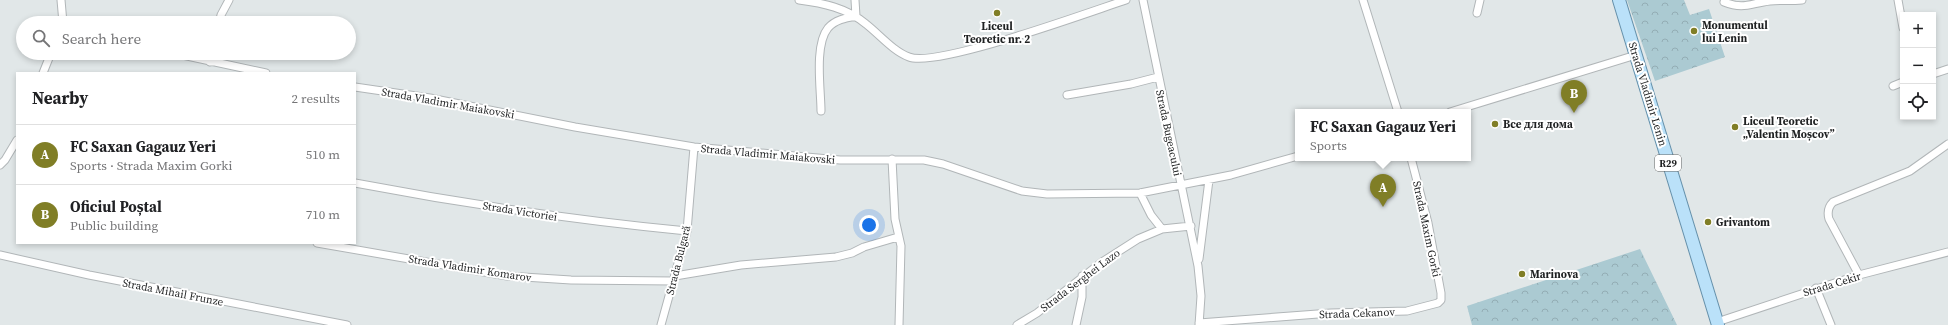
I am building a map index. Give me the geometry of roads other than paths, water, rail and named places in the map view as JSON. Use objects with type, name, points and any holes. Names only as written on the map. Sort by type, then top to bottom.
[{"type":"main road","name":"Strada Vladimir Lenin","points":[[1619,0],[1718,324]]},
{"type":"street","points":[[61,0],[65,16]]},
{"type":"street","points":[[221,16],[229,0]]},
{"type":"street","points":[[799,0],[818,2],[841,9],[856,16],[899,53],[911,58],[925,59],[976,48],[1126,0]]},
{"type":"street","points":[[855,0],[856,16]]},
{"type":"street","name":"Strada Bugeacului","points":[[1143,0],[1180,187],[1198,266],[1201,296],[1199,324]]},
{"type":"street","points":[[1363,0],[1397,109]]},
{"type":"street","points":[[1477,13],[1480,0]]},
{"type":"street","points":[[1724,2],[1745,7],[1770,1],[1802,0]]},
{"type":"street","points":[[1898,0],[1900,12]]},
{"type":"street","points":[[821,111],[819,57],[823,38],[827,28],[838,20],[856,16]]},
{"type":"street","points":[[1460,109],[1636,55]]},
{"type":"street","points":[[42,72],[47,60]]},
{"type":"street","points":[[202,60],[261,72]]},
{"type":"street","points":[[1936,73],[1948,69]]},
{"type":"street","points":[[1067,95],[1158,78]]},
{"type":"street","points":[[1893,86],[1900,83]]},
{"type":"street","name":"Strada Vladimir Maiakovski","points":[[356,87],[452,102],[576,127],[694,147],[804,158],[840,160],[924,160],[943,164],[1022,191],[1036,193],[1140,194],[1180,187],[1295,157]]},
{"type":"street","points":[[0,165],[16,144]]},
{"type":"street","points":[[1859,275],[1829,219],[1828,210],[1830,205],[1833,202],[1910,171],[1948,144]]},
{"type":"street","name":"Strada Bulgară","points":[[661,325],[687,232],[694,147]]},
{"type":"street","points":[[892,160],[900,246],[899,325]]},
{"type":"street","name":"Strada Maxim Gorki","points":[[1412,161],[1428,223],[1441,300]]},
{"type":"street","name":"Strada Bugeacului","points":[[1198,266],[1209,180]]},
{"type":"street","name":"Strada Victoriei","points":[[356,182],[418,195],[554,216],[687,232]]},
{"type":"street","points":[[1140,194],[1151,215],[1162,229]]},
{"type":"street","name":"Strada Serghei Lazo","points":[[1017,325],[1037,313],[1082,276],[1138,239],[1162,229],[1190,226]]},
{"type":"street","name":"Strada Vladimir Komarov","points":[[323,244],[506,276],[571,280],[674,279],[740,265],[836,257],[898,237]]},
{"type":"street","name":"Strada Cekir","points":[[1718,324],[1816,288],[1859,275],[1948,252]]},
{"type":"street","name":"Strada Mihail Frunze","points":[[0,255],[89,275],[347,325]]},
{"type":"street","points":[[1076,325],[1082,297],[1082,276]]},
{"type":"street","points":[[1816,288],[1831,325]]},
{"type":"street","name":"Strada Cekanov","points":[[1199,324],[1331,314],[1407,311],[1435,304],[1441,300]]},
{"type":"place","name":"Liceul Teoretic nr. 2","points":[[997,13]]},
{"type":"place","name":"Monumentul lui Lenin","points":[[1694,31]]},
{"type":"place","name":"Oficiul Poștal","points":[[1574,113]]},
{"type":"place","name":"Все для дома","points":[[1495,124]]},
{"type":"place","name":"Liceul Teoretic „Valentin Moșcov”","points":[[1735,127]]},
{"type":"place","name":"FC Saxan Gagauz Yeri","points":[[1383,207]]},
{"type":"place","name":"Grivantom","points":[[1708,222]]},
{"type":"place","name":"Marinova","points":[[1522,274]]}]
